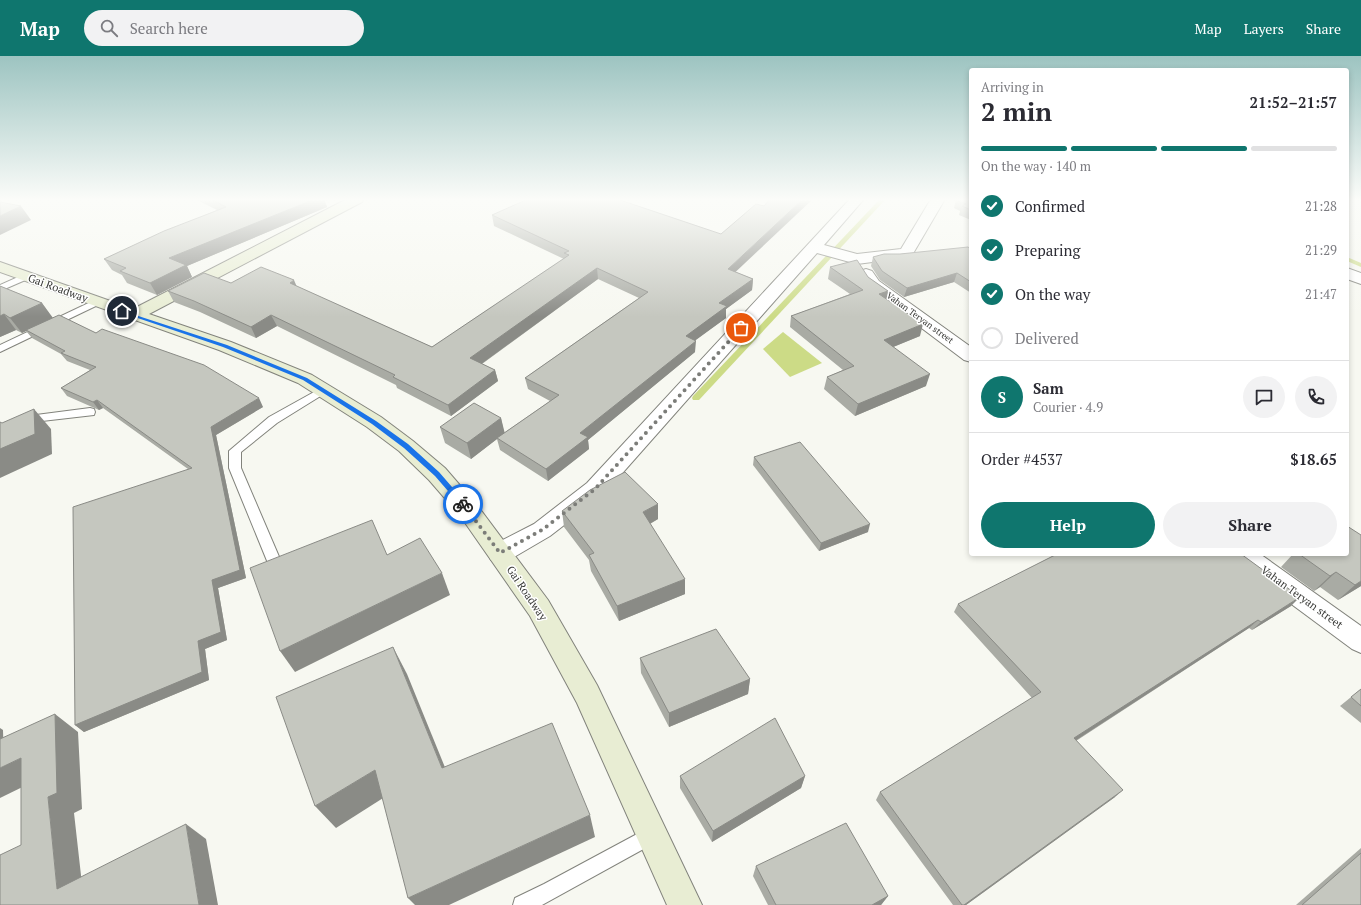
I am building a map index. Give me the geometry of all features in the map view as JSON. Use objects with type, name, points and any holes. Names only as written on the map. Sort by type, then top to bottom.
[{"type":"main road","points":[[134,315],[281,239]]},
{"type":"main road","name":"Gai Roadway","points":[[0,266],[97,302],[225,346],[305,379],[374,422],[406,446],[437,474],[469,510],[539,608],[587,694],[685,905]]},
{"type":"street","points":[[500,553],[542,530],[595,489],[822,239]]},
{"type":"street","points":[[814,247],[857,259],[914,253],[920,239]]},
{"type":"street","name":"Vahan Teryan street","points":[[857,259],[873,284],[969,355]]},
{"type":"street","points":[[1349,273],[1361,279]]},
{"type":"street","name":"Vahan Teryan street","points":[[1245,556],[1361,641]]},
{"type":"lane","points":[[0,288],[27,276]]},
{"type":"lane","points":[[0,349],[97,302]]},
{"type":"lane","points":[[279,573],[235,468],[235,451],[274,420],[323,390]]},
{"type":"lane","points":[[0,439],[40,418],[90,412]]},
{"type":"lane","points":[[522,905],[550,892],[652,835]]},
{"type":"shaded area","points":[[783,332],[822,363],[790,377],[763,349]]},
{"type":"building","points":[[148,239],[217,239],[169,258],[186,265],[150,283],[120,271],[126,268],[104,259]]},
{"type":"building","points":[[543,239],[761,239],[728,269],[753,279],[719,303],[727,306],[686,336],[696,341],[580,433],[588,437],[546,469],[497,438],[559,395],[525,378],[648,292],[597,268],[470,358],[495,370],[448,405],[393,377],[395,375],[271,315],[251,327],[168,291],[204,273],[231,283],[261,267],[294,280],[290,283],[432,347],[569,255],[564,253],[569,251]]},
{"type":"building","points":[[968,247],[969,281],[957,273],[907,288],[882,271],[873,257],[884,254],[900,254]]},
{"type":"building","points":[[857,260],[868,277],[888,291],[879,294],[923,324],[884,340],[930,374],[858,404],[827,377],[854,366],[791,316],[863,290],[830,267]]},
{"type":"building","points":[[0,286],[42,303],[10,318],[4,314],[0,316]]},
{"type":"building","points":[[59,315],[96,333],[102,329],[204,365],[259,398],[211,427],[240,570],[212,580],[221,632],[198,641],[202,672],[75,725],[73,507],[192,468],[97,400],[93,402],[61,388],[96,367],[61,353],[65,351],[26,330]]},
{"type":"building","points":[[474,403],[501,418],[467,443],[440,427]]},
{"type":"building","points":[[34,409],[35,434],[0,449],[0,422],[2,423]]},
{"type":"building","points":[[800,442],[870,524],[821,543],[754,457]]},
{"type":"building","points":[[625,472],[658,504],[643,512],[685,579],[617,606],[589,555],[594,553],[562,511],[590,490]]},
{"type":"building","points":[[372,520],[387,555],[420,538],[442,573],[280,651],[250,568]]},
{"type":"building","points":[[1349,527],[1361,535],[1361,581],[1355,585],[1336,572],[1330,576],[1302,556],[1349,556]]},
{"type":"building","points":[[1053,556],[1244,556],[1300,597],[1261,622],[1258,620],[1074,738],[1123,790],[964,905],[962,905],[880,792],[1041,692],[958,604]]},
{"type":"building","points":[[716,629],[750,679],[669,713],[640,658]]},
{"type":"building","points":[[393,647],[442,768],[552,723],[590,815],[408,898],[375,770],[315,806],[276,697]]},
{"type":"building","points":[[1361,689],[1361,706],[1351,697]]},
{"type":"building","points":[[55,714],[57,793],[48,797],[57,889],[186,824],[199,905],[0,905],[0,855],[21,845],[21,758],[0,768],[0,739]]},
{"type":"building","points":[[775,718],[805,776],[713,831],[680,776]]},
{"type":"building","points":[[846,823],[888,896],[872,905],[776,905],[756,866]]},
{"type":"building","points":[[1361,853],[1361,905],[1302,905]]},
{"type":"waterway","points":[[696,398],[846,239]]},
{"type":"waterway","points":[[1349,260],[1361,265]]},
{"type":"way so far","points":[[463,504],[500,553],[542,530],[595,489],[741,328]]},
{"type":"route","points":[[122,311],[225,346],[305,379],[374,422],[406,446],[437,474],[463,504]]}]
